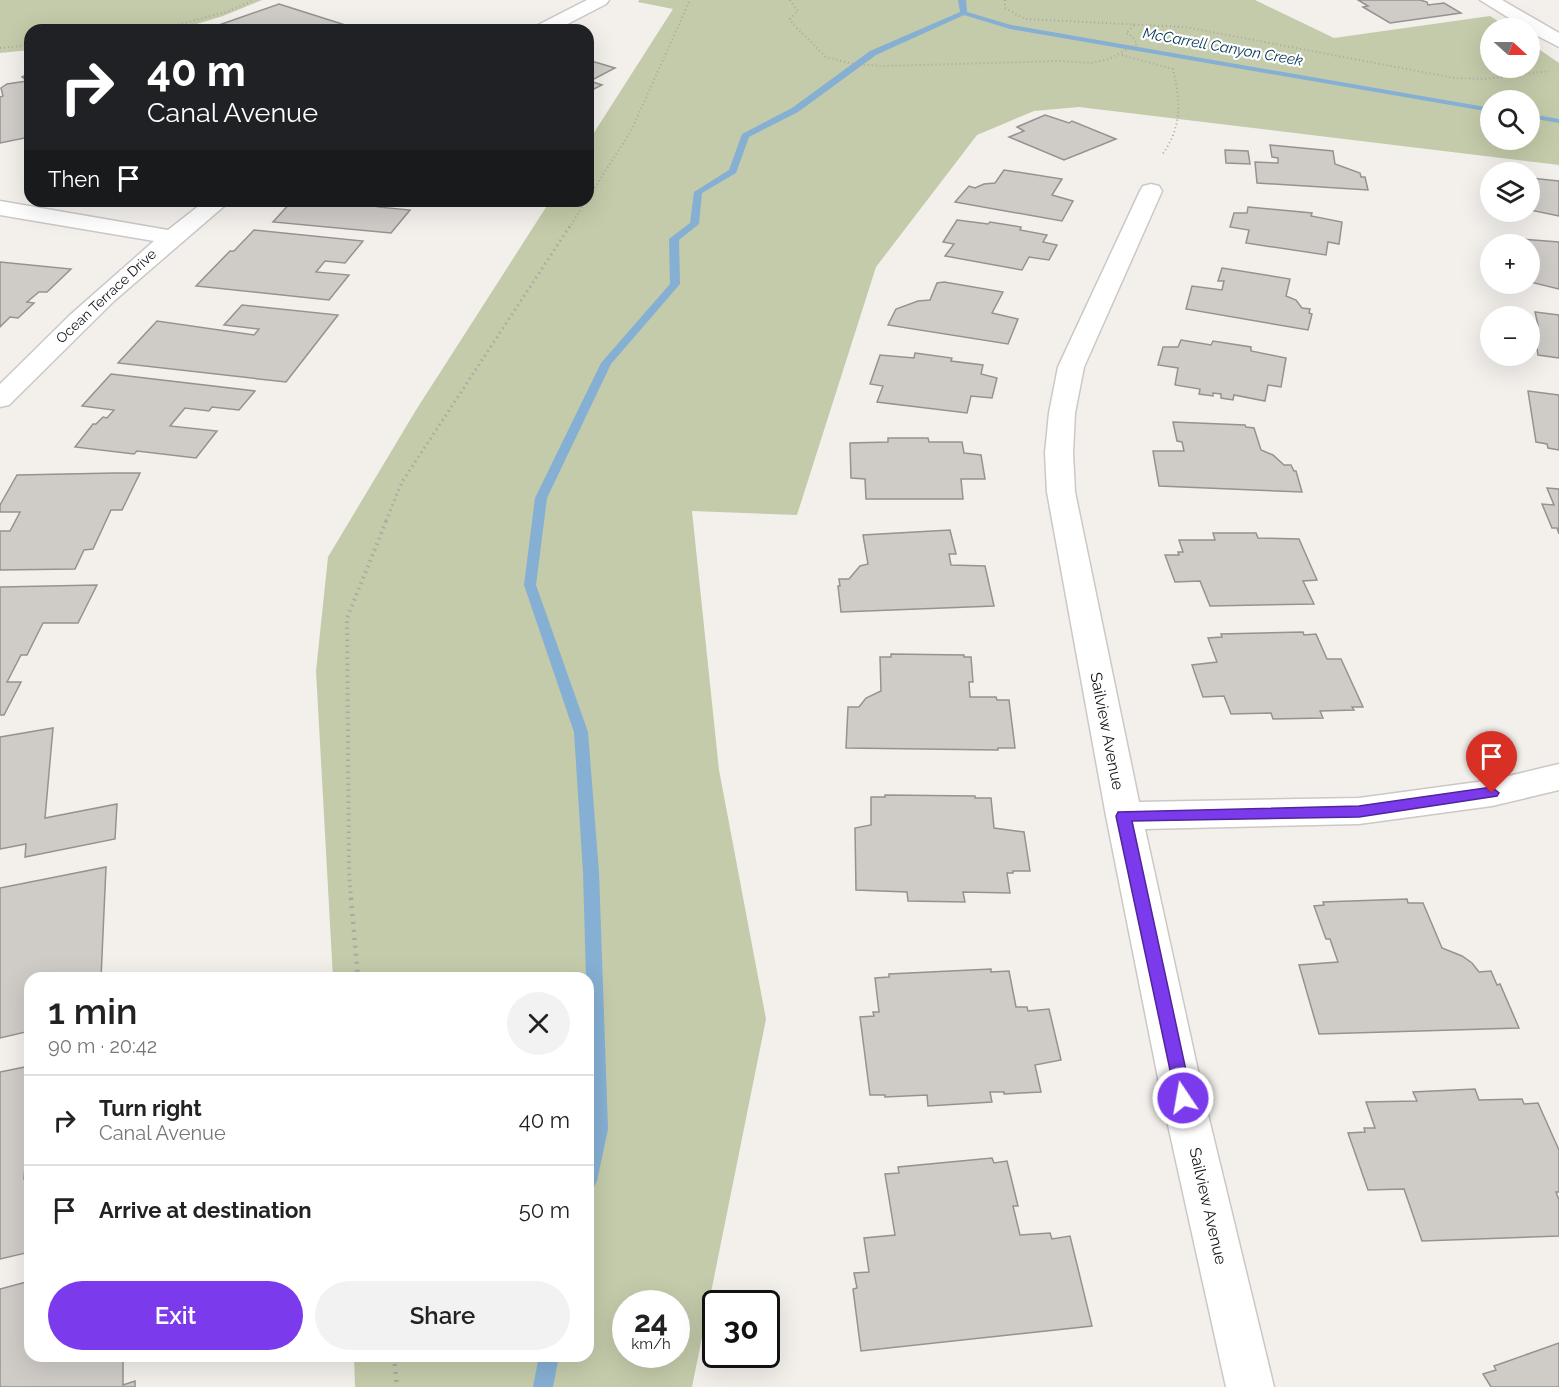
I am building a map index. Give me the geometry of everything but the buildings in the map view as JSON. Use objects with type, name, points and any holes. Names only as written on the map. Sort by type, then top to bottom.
[{"type":"street","points":[[554,24],[600,0]]},
{"type":"street","points":[[1490,0],[1559,41]]},
{"type":"street","name":"Sailview Avenue","points":[[1151,190],[1071,368],[1062,413],[1059,453],[1060,492],[1124,816],[1186,1109],[1250,1387]]},
{"type":"street","name":"Ocean Terrace Drive","points":[[0,399],[91,307],[170,237],[211,207]]},
{"type":"street","points":[[0,208],[170,237]]},
{"type":"street","points":[[1124,816],[1359,811],[1492,793],[1559,777]]},
{"type":"path","points":[[181,24],[229,11],[254,0]]},
{"type":"path","points":[[594,188],[631,131],[690,0]]},
{"type":"path","points":[[790,0],[798,11],[790,19],[793,24],[826,57],[854,64],[884,66],[1060,60],[1085,64],[1102,62],[1121,55],[1137,44],[1132,36],[1126,33],[1134,25]]},
{"type":"path","points":[[1005,0],[1005,8],[1012,14],[1025,19],[1185,27],[1454,78],[1484,79],[1559,70]]},
{"type":"path","points":[[0,48],[24,46]]},
{"type":"path","points":[[1121,55],[1173,69],[1179,94],[1180,124],[1162,155]]},
{"type":"path","points":[[357,972],[349,873],[347,618],[402,482],[582,207]]},
{"type":"path","points":[[395,1362],[397,1387]]},
{"type":"green space","points":[[0,0],[262,0],[197,24],[24,24],[24,51],[0,53]]},
{"type":"green space","points":[[639,0],[1255,0],[1334,38],[1490,16],[1493,18],[1480,18],[1480,78],[1540,78],[1540,50],[1559,63],[1559,165],[1079,107],[1034,111],[977,135],[876,267],[797,515],[692,511],[719,770],[766,1019],[712,1290],[702,1290],[702,1337],[692,1387],[355,1387],[354,1362],[594,1362],[594,972],[333,972],[316,671],[328,557],[416,410],[546,207],[594,207],[594,133],[673,9],[638,2]]},
{"type":"waterway","name":"McCarrell Canyon Creek","points":[[962,0],[964,13]]},
{"type":"waterway","points":[[594,1153],[599,1129],[591,872],[581,732],[530,585],[541,498],[606,363],[675,284],[674,239],[694,224],[698,192],[733,171],[745,136],[795,110],[873,53],[964,13]]},
{"type":"waterway","name":"McCarrell Canyon Creek","points":[[964,13],[1010,27],[1480,108]]},
{"type":"waterway","name":"McCarrell Canyon Creek","points":[[1540,118],[1559,121]]},
{"type":"waterway","points":[[543,1387],[548,1362]]},
{"type":"route","points":[[1183,1098],[1124,816],[1359,811],[1492,793]]}]
